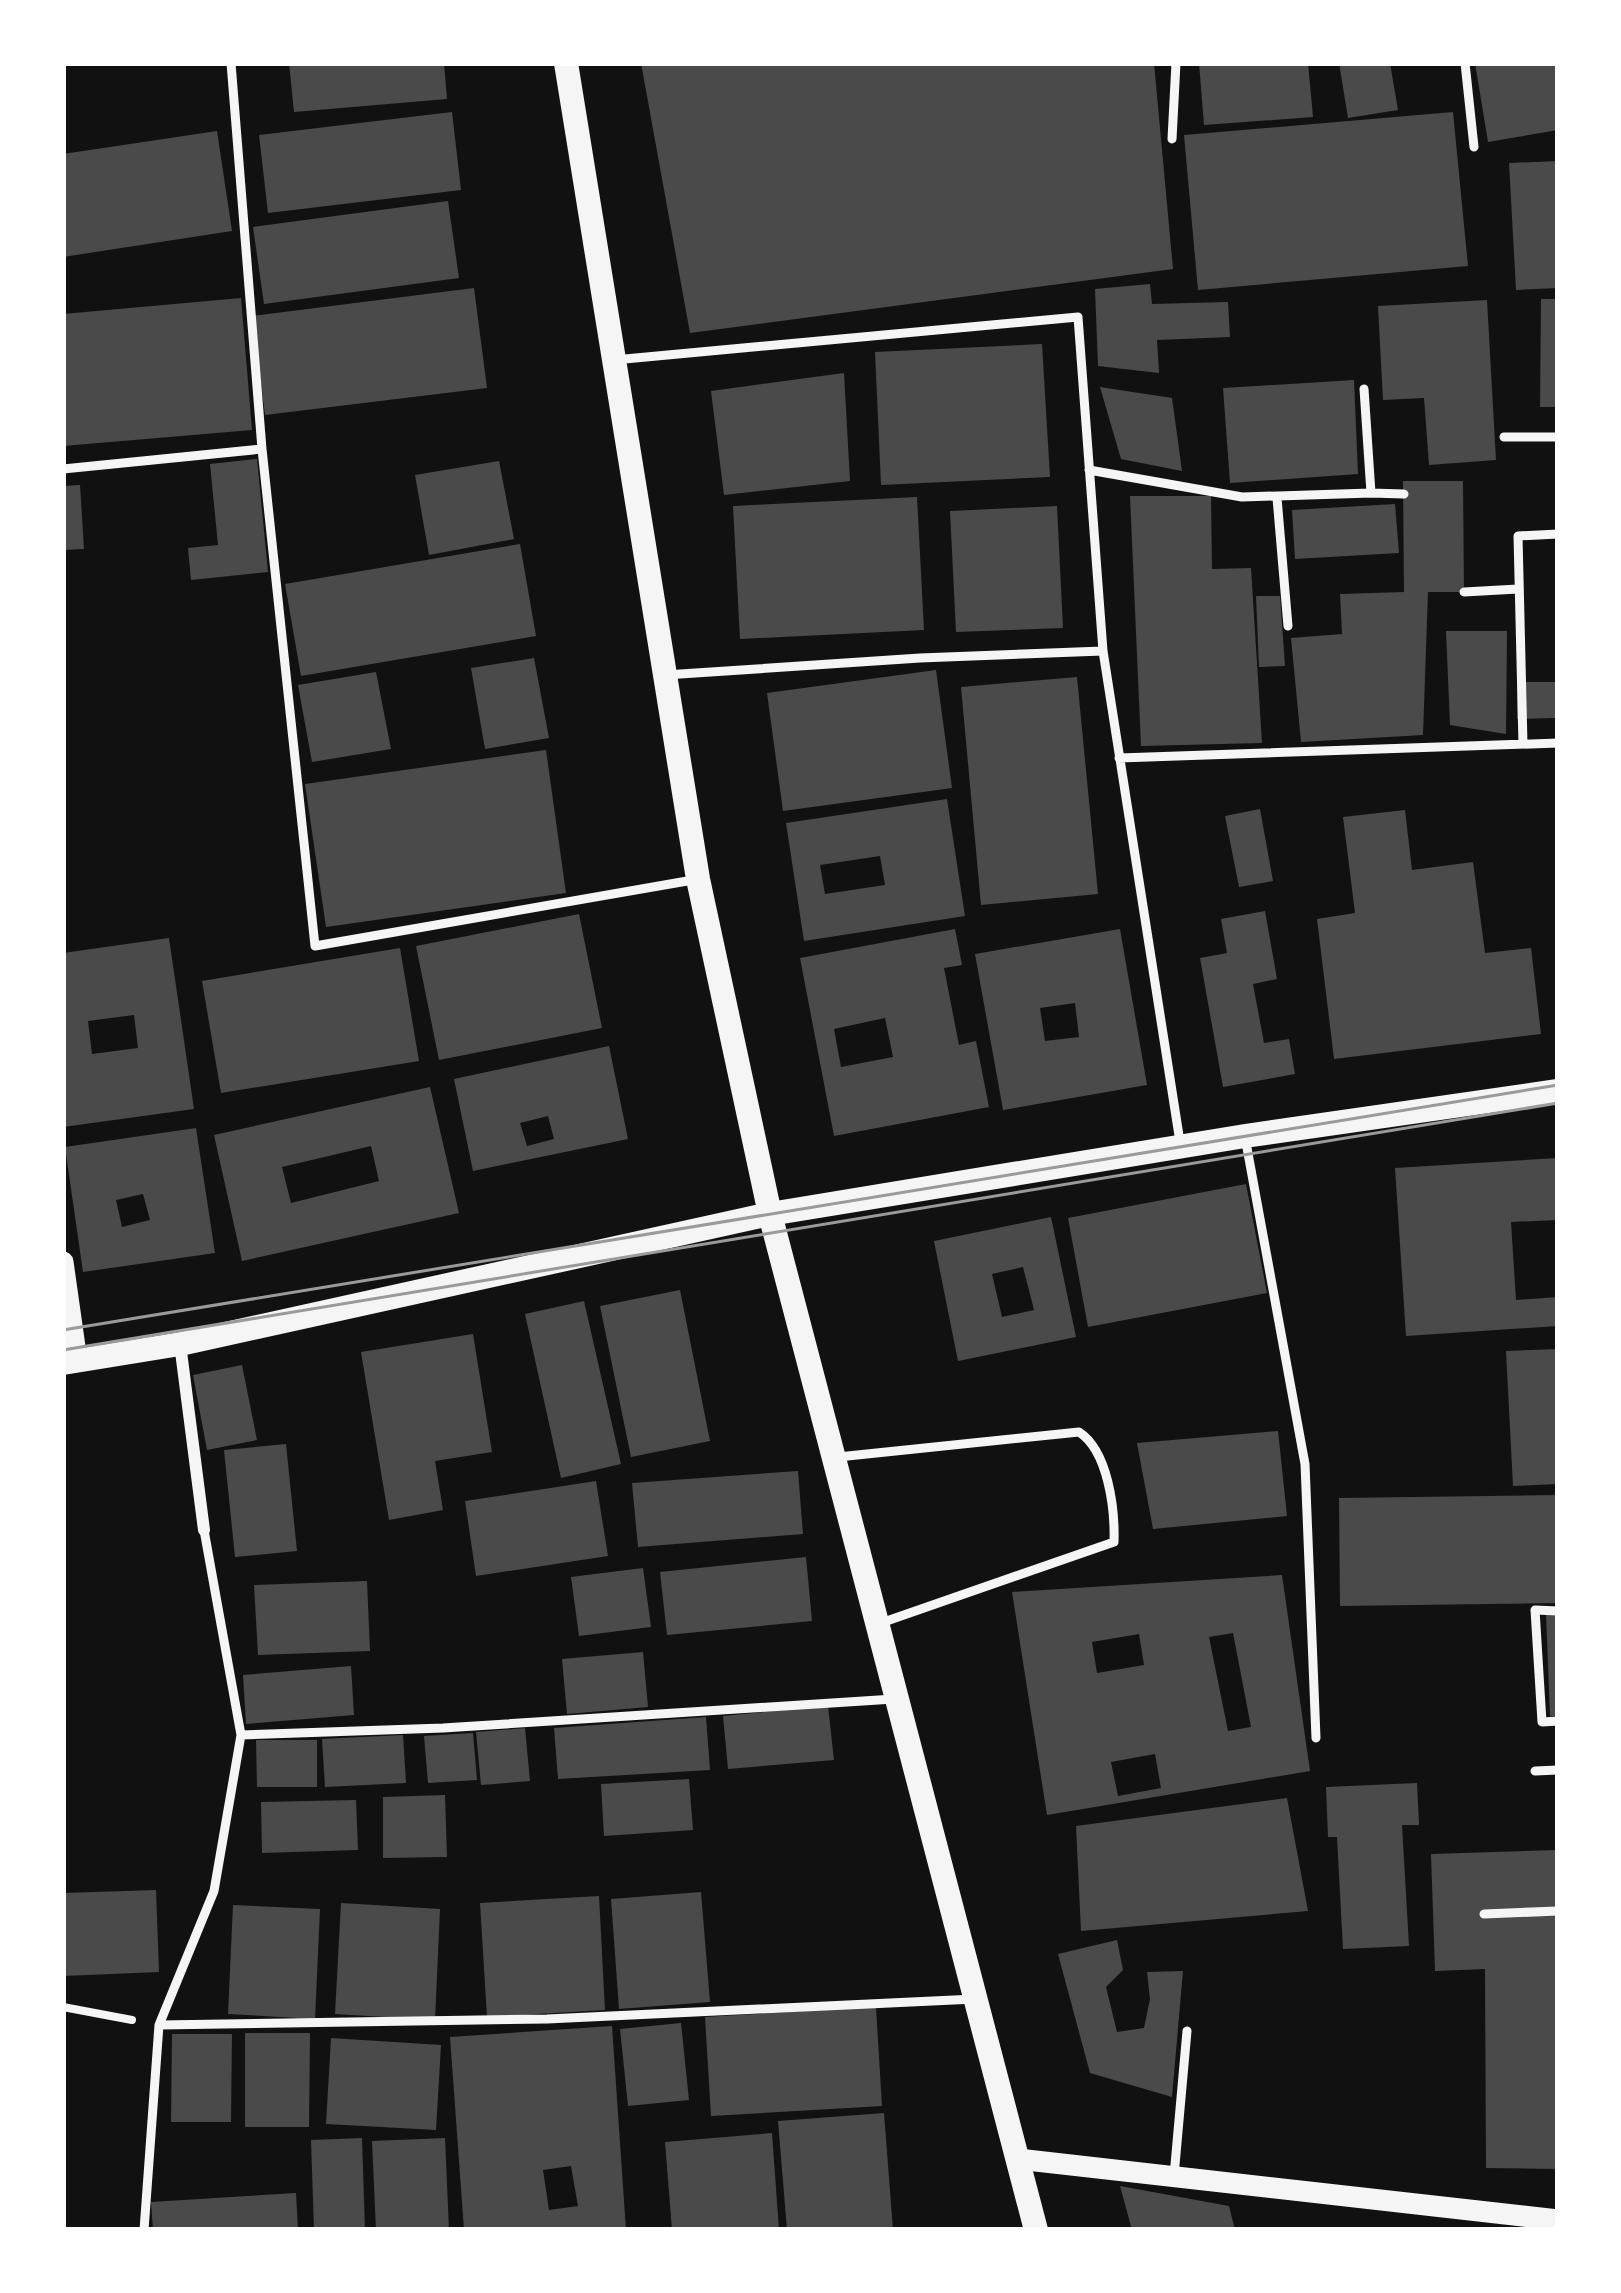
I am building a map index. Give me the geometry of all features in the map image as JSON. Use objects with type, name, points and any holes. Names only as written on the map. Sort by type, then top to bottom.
[{"type":"main road","points":[[566,63],[698,879],[770,1214],[1036,2230]]},
{"type":"main road","points":[[70,1362],[180,1344],[770,1214],[1245,1136],[1558,1091]]},
{"type":"street","points":[[63,1262],[70,1362]]},
{"type":"street","points":[[180,1344],[204,1530]]},
{"type":"street","points":[[1018,2159],[1558,2220]]},
{"type":"lane","points":[[231,63],[262,449],[315,946],[698,879]]},
{"type":"lane","points":[[1172,140],[1176,63]]},
{"type":"lane","points":[[1465,63],[1474,147]]},
{"type":"lane","points":[[614,360],[1078,317],[1103,650],[1180,1147]]},
{"type":"lane","points":[[1364,389],[1371,493]]},
{"type":"lane","points":[[1504,437],[1558,437]]},
{"type":"lane","points":[[63,469],[262,449]]},
{"type":"lane","points":[[1089,470],[1242,497],[1404,494]]},
{"type":"lane","points":[[1277,498],[1288,626]]},
{"type":"lane","points":[[1523,744],[1518,536],[1558,534]]},
{"type":"lane","points":[[1464,592],[1518,589]]},
{"type":"lane","points":[[665,675],[1103,650]]},
{"type":"lane","points":[[1119,758],[1558,742]]},
{"type":"lane","points":[[1245,1136],[1305,1464],[1316,1738]]},
{"type":"lane","points":[[832,1458],[1079,1432],[1092,1441],[1102,1464],[1114,1542],[876,1624]]},
{"type":"lane","points":[[144,2230],[159,2025],[214,1892],[241,1735],[204,1530]]},
{"type":"lane","points":[[1558,1611],[1535,1610],[1542,1722],[1558,1721]]},
{"type":"lane","points":[[241,1735],[465,1727],[894,1699]]},
{"type":"lane","points":[[1535,1771],[1558,1770]]},
{"type":"lane","points":[[1484,1914],[1558,1911]]},
{"type":"lane","points":[[159,2025],[547,2019],[975,1999]]},
{"type":"lane","points":[[1174,2176],[1187,2031]]},
{"type":"path","points":[[63,2007],[159,2025]]},
{"type":"building","points":[[289,63],[444,63],[447,99],[294,112]]},
{"type":"building","points":[[641,63],[1154,63],[1173,269],[690,333]]},
{"type":"building","points":[[1199,63],[1308,63],[1313,117],[1204,125]]},
{"type":"building","points":[[1339,63],[1390,63],[1398,110],[1348,118]]},
{"type":"building","points":[[1475,63],[1558,63],[1558,130],[1488,142]]},
{"type":"building","points":[[452,112],[461,190],[268,213],[259,135]]},
{"type":"building","points":[[1453,112],[1468,266],[1198,290],[1184,135]]},
{"type":"building","points":[[217,131],[232,231],[63,257],[63,154]]},
{"type":"building","points":[[1558,161],[1558,288],[1516,290],[1509,163]]},
{"type":"building","points":[[448,201],[459,278],[264,304],[253,227]]},
{"type":"building","points":[[1150,284],[1152,304],[1228,302],[1230,337],[1157,340],[1159,373],[1098,366],[1095,289]]},
{"type":"building","points":[[474,288],[487,388],[265,415],[253,316]]},
{"type":"building","points":[[241,298],[252,430],[63,446],[63,314]]},
{"type":"building","points":[[1541,299],[1558,299],[1558,407],[1540,407]]},
{"type":"building","points":[[1487,300],[1496,460],[1429,465],[1424,398],[1383,400],[1378,306]]},
{"type":"building","points":[[1042,344],[1050,477],[881,485],[875,352]]},
{"type":"building","points":[[844,373],[850,481],[724,495],[711,391]]},
{"type":"building","points":[[1354,380],[1358,474],[1230,483],[1223,388]]},
{"type":"building","points":[[1100,387],[1172,398],[1182,471],[1121,459]]},
{"type":"building","points":[[257,459],[268,572],[191,580],[188,548],[218,545],[210,464]]},
{"type":"building","points":[[499,461],[514,539],[429,555],[415,475]]},
{"type":"building","points":[[1403,481],[1463,481],[1464,592],[1428,592],[1423,735],[1301,742],[1291,638],[1342,634],[1340,594],[1404,592]]},
{"type":"building","points":[[80,485],[84,549],[63,550],[63,486]]},
{"type":"building","points":[[1130,496],[1211,496],[1212,569],[1251,568],[1262,743],[1141,746]]},
{"type":"building","points":[[917,497],[924,630],[740,639],[733,506]]},
{"type":"building","points":[[1395,504],[1399,553],[1295,559],[1292,510]]},
{"type":"building","points":[[1057,506],[1063,628],[956,632],[950,511]]},
{"type":"building","points":[[520,544],[536,636],[301,676],[285,584]]},
{"type":"building","points":[[1256,596],[1280,596],[1285,666],[1259,667]]},
{"type":"building","points":[[1446,631],[1507,631],[1506,734],[1450,725]]},
{"type":"building","points":[[534,658],[549,738],[485,749],[471,668]]},
{"type":"building","points":[[936,670],[952,788],[783,811],[767,693]]},
{"type":"building","points":[[376,672],[391,749],[312,762],[298,685]]},
{"type":"building","points":[[1077,677],[1098,894],[981,905],[961,687]]},
{"type":"building","points":[[1517,682],[1558,682],[1558,718],[1517,719]]},
{"type":"building","points":[[546,750],[566,893],[326,927],[305,784]]},
{"type":"building","points":[[947,799],[965,916],[804,941],[786,823]],"holes":[[[880,856],[885,885],[825,894],[820,865]]]},
{"type":"building","points":[[1260,809],[1273,881],[1239,887],[1225,816]]},
{"type":"building","points":[[1405,810],[1412,870],[1473,862],[1485,953],[1531,948],[1541,1034],[1334,1059],[1317,919],[1355,913],[1343,817]]},
{"type":"building","points":[[1265,911],[1277,979],[1253,984],[1264,1043],[1289,1039],[1295,1074],[1223,1087],[1200,958],[1227,953],[1221,919]]},
{"type":"building","points":[[579,914],[602,1028],[439,1060],[416,946]]},
{"type":"building","points":[[955,929],[962,965],[944,968],[959,1045],[976,1041],[989,1107],[834,1136],[800,958]],"holes":[[[885,1018],[893,1057],[841,1067],[834,1029]]]},
{"type":"building","points":[[1120,929],[1147,1085],[1003,1110],[975,954]],"holes":[[[1075,1003],[1079,1037],[1045,1041],[1040,1008]]]},
{"type":"building","points":[[169,938],[194,1109],[63,1127],[63,953]],"holes":[[[134,1015],[138,1048],[92,1054],[88,1021]]]},
{"type":"building","points":[[400,948],[419,1061],[221,1093],[202,981]]},
{"type":"building","points":[[609,1046],[628,1139],[473,1171],[454,1079]],"holes":[[[548,1116],[554,1139],[527,1146],[520,1123]]]},
{"type":"building","points":[[430,1087],[459,1213],[242,1261],[214,1135]],"holes":[[[371,1146],[379,1181],[291,1203],[282,1167]]]},
{"type":"building","points":[[196,1128],[215,1253],[83,1272],[65,1147]],"holes":[[[143,1194],[150,1220],[122,1227],[116,1200]]]},
{"type":"building","points":[[1558,1158],[1558,1220],[1511,1222],[1516,1300],[1558,1297],[1558,1326],[1406,1336],[1395,1168]]},
{"type":"building","points":[[1246,1184],[1267,1293],[1088,1327],[1068,1218]]},
{"type":"building","points":[[1051,1217],[1076,1337],[958,1361],[934,1241]],"holes":[[[1023,1267],[1034,1310],[1002,1317],[992,1274]]]},
{"type":"building","points":[[680,1290],[710,1441],[631,1457],[600,1306]]},
{"type":"building","points":[[584,1301],[621,1464],[561,1478],[525,1314]]},
{"type":"building","points":[[473,1334],[492,1452],[435,1461],[443,1510],[389,1520],[361,1352]]},
{"type":"building","points":[[1558,1349],[1558,1484],[1513,1486],[1506,1351]]},
{"type":"building","points":[[242,1365],[257,1440],[207,1450],[193,1375]]},
{"type":"building","points":[[1278,1431],[1287,1516],[1153,1529],[1137,1443]]},
{"type":"building","points":[[286,1444],[297,1551],[235,1557],[224,1450]]},
{"type":"building","points":[[798,1471],[803,1534],[638,1547],[632,1483]]},
{"type":"building","points":[[596,1481],[608,1556],[476,1576],[465,1501]]},
{"type":"building","points":[[1558,1495],[1558,1603],[1340,1606],[1339,1498]]},
{"type":"building","points":[[806,1557],[812,1621],[667,1635],[660,1572]]},
{"type":"building","points":[[643,1568],[651,1627],[579,1636],[571,1577]]},
{"type":"building","points":[[1282,1575],[1310,1771],[1047,1815],[1012,1592]],"holes":[[[1233,1633],[1251,1727],[1228,1731],[1209,1637]],[[1139,1634],[1144,1665],[1097,1673],[1092,1642]],[[1155,1754],[1161,1788],[1118,1796],[1111,1762]]]},
{"type":"building","points":[[367,1581],[370,1651],[258,1655],[254,1585]]},
{"type":"building","points":[[1546,1614],[1558,1614],[1558,1716],[1550,1716]]},
{"type":"building","points":[[643,1652],[648,1707],[567,1714],[562,1659]]},
{"type":"building","points":[[351,1666],[354,1715],[246,1724],[243,1675]]},
{"type":"building","points":[[828,1706],[834,1760],[728,1769],[723,1716]]},
{"type":"building","points":[[706,1717],[710,1770],[558,1779],[554,1728]]},
{"type":"building","points":[[525,1728],[530,1781],[481,1785],[476,1732]]},
{"type":"building","points":[[473,1733],[477,1780],[428,1783],[424,1736]]},
{"type":"building","points":[[403,1735],[406,1783],[325,1787],[322,1739]]},
{"type":"building","points":[[256,1740],[317,1740],[317,1787],[257,1787]]},
{"type":"building","points":[[689,1779],[693,1830],[604,1836],[601,1784]]},
{"type":"building","points":[[1417,1783],[1419,1825],[1402,1825],[1409,1946],[1343,1949],[1337,1837],[1328,1837],[1326,1787]]},
{"type":"building","points":[[445,1795],[447,1857],[383,1858],[383,1797]]},
{"type":"building","points":[[1287,1798],[1308,1911],[1081,1931],[1076,1826]]},
{"type":"building","points":[[356,1800],[358,1850],[262,1853],[261,1802]]},
{"type":"building","points":[[1558,1850],[1558,2169],[1486,2168],[1485,1969],[1435,1971],[1431,1854]]},
{"type":"building","points":[[156,1890],[159,1972],[63,1976],[63,1893]]},
{"type":"building","points":[[701,1892],[710,2002],[619,2009],[611,1899]]},
{"type":"building","points":[[599,1896],[605,2010],[487,2017],[480,1903]]},
{"type":"building","points":[[341,1903],[440,1909],[435,2020],[335,2014]]},
{"type":"building","points":[[233,1905],[320,1909],[315,2019],[228,2014]]},
{"type":"building","points":[[1117,1940],[1123,1970],[1106,1987],[1117,2032],[1144,2028],[1150,1999],[1147,1972],[1183,1971],[1172,2097],[1090,2073],[1058,1954]]},
{"type":"building","points":[[876,2007],[882,2106],[711,2116],[705,2017]]},
{"type":"building","points":[[681,2023],[689,2100],[628,2106],[620,2029]]},
{"type":"building","points":[[612,2026],[626,2230],[464,2230],[450,2037]],"holes":[[[571,2166],[578,2206],[549,2210],[543,2170]]]},
{"type":"building","points":[[245,2033],[310,2033],[309,2127],[245,2127]]},
{"type":"building","points":[[172,2034],[232,2034],[231,2122],[171,2122]]},
{"type":"building","points":[[331,2038],[441,2045],[436,2130],[326,2124]]},
{"type":"building","points":[[884,2113],[893,2230],[787,2230],[778,2121]]},
{"type":"building","points":[[772,2133],[779,2230],[672,2230],[665,2142]]},
{"type":"building","points":[[362,2138],[365,2230],[314,2230],[311,2140]]},
{"type":"building","points":[[445,2138],[449,2230],[376,2230],[372,2141]]},
{"type":"building","points":[[1120,2186],[1229,2206],[1235,2230],[1132,2230]]},
{"type":"building","points":[[296,2193],[298,2230],[153,2230],[151,2202]]},
{"type":"tram line","points":[[63,1330],[1558,1085]]},
{"type":"tram line","points":[[63,1350],[1558,1103]]}]
